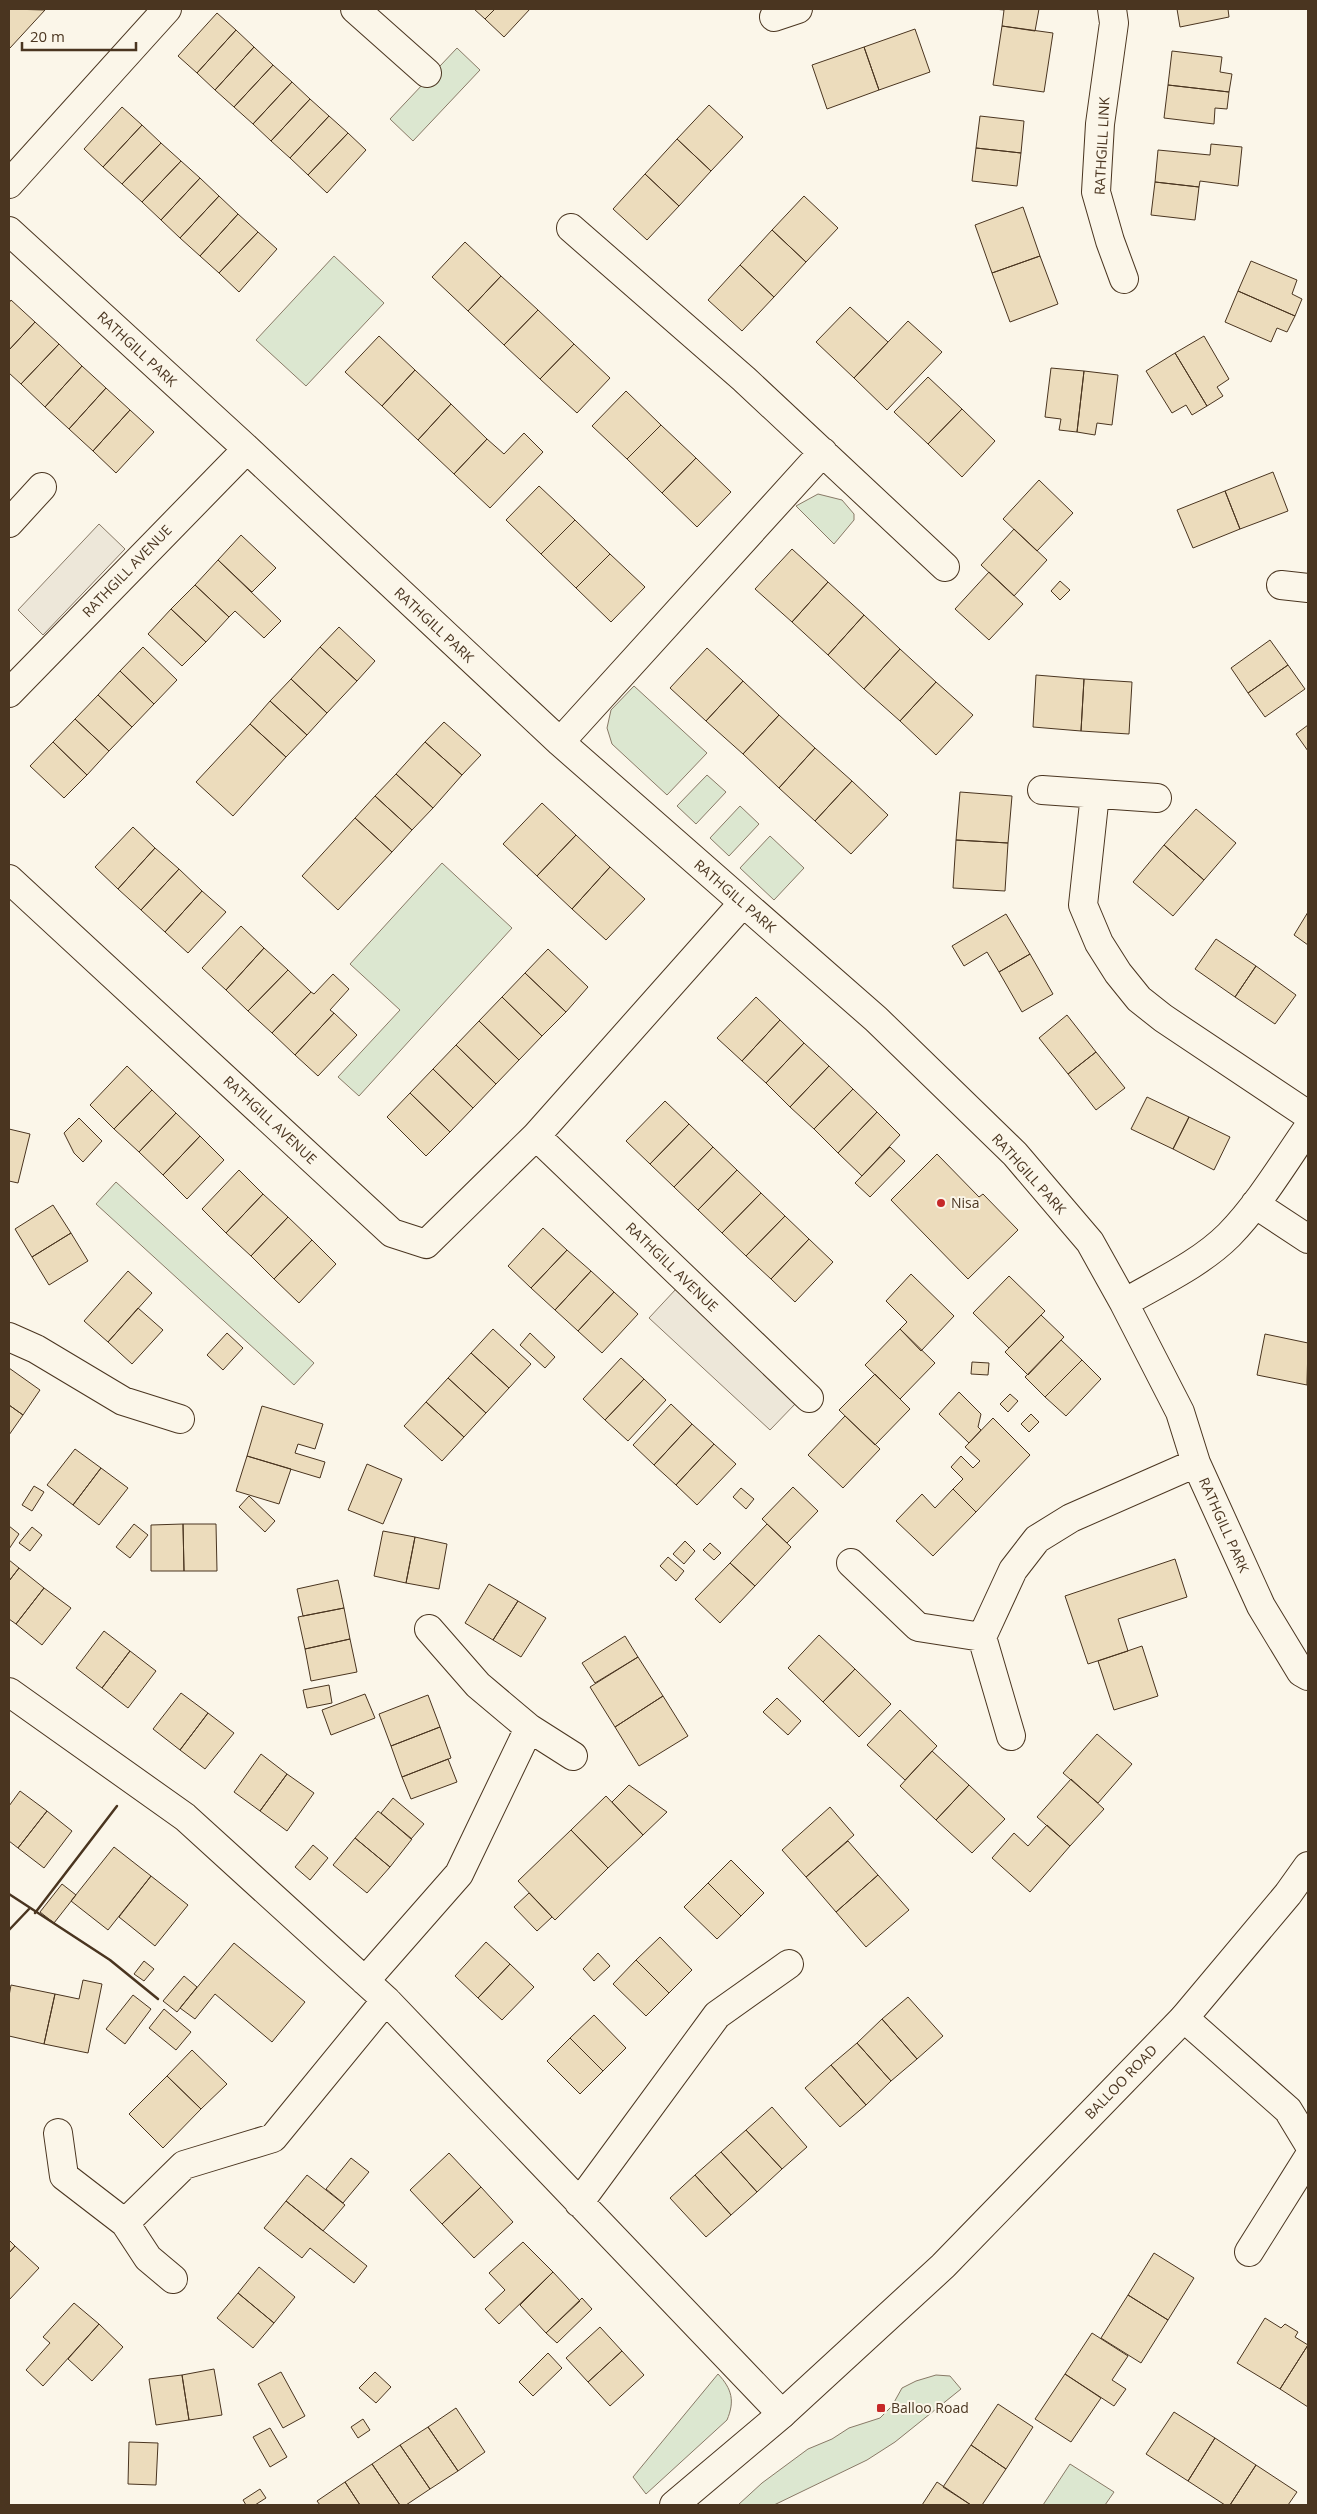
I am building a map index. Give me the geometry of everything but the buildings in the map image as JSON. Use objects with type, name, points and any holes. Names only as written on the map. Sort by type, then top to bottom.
[{"type":"street","points":[[9,184],[167,9]]},
{"type":"street","points":[[355,9],[427,73]]},
{"type":"street","name":"RATHGILL LINK","points":[[1112,9],[1114,23],[1100,124],[1096,192],[1110,241],[1124,280]]},
{"type":"street","points":[[571,228],[744,379],[945,567]]},
{"type":"street","name":"RATHGILL PARK","points":[[9,231],[247,449],[560,742],[876,1019],[1015,1154],[1090,1242],[1124,1303],[1180,1412],[1196,1463],[1261,1606],[1301,1672],[1308,1676]]},
{"type":"street","name":"RATHGILL AVENUE","points":[[13,681],[247,449]]},
{"type":"street","points":[[560,742],[823,452]]},
{"type":"street","points":[[9,523],[42,487]]},
{"type":"street","points":[[1281,585],[1308,588]]},
{"type":"street","points":[[1042,790],[1157,798]]},
{"type":"street","points":[[1095,794],[1084,905],[1099,943],[1118,973],[1139,999],[1163,1018],[1308,1116]]},
{"type":"street","name":"RATHGILL AVENUE","points":[[9,879],[392,1233],[426,1244],[536,1136],[743,903]]},
{"type":"street","points":[[1124,1303],[1195,1261],[1228,1236],[1255,1204],[1308,1128]]},
{"type":"street","name":"RATHGILL AVENUE","points":[[536,1136],[809,1398]]},
{"type":"street","points":[[1255,1204],[1308,1239]]},
{"type":"street","points":[[9,1337],[36,1349],[123,1401],[180,1419]]},
{"type":"street","points":[[1011,1736],[982,1637],[1012,1570],[1037,1539],[1071,1518],[1196,1463]]},
{"type":"street","points":[[851,1563],[918,1627],[982,1637]]},
{"type":"street","points":[[429,1629],[478,1685],[529,1728],[573,1756]]},
{"type":"street","points":[[9,1692],[185,1817],[386,2000],[782,2414]]},
{"type":"street","points":[[365,1981],[459,1874],[529,1728]]},
{"type":"street","name":"BALLOO ROAD","points":[[674,2505],[782,2414],[943,2266],[1184,2018],[1288,1894],[1308,1866]]},
{"type":"street","points":[[579,2203],[717,2015],[789,1964]]},
{"type":"street","points":[[125,2223],[184,2165],[273,2138],[386,2000]]},
{"type":"street","points":[[1184,2018],[1288,2110],[1308,2142]]},
{"type":"street","points":[[58,2133],[64,2176],[125,2223],[148,2258],[173,2279]]},
{"type":"street","points":[[1249,2252],[1308,2158]]},
{"type":"green space","points":[[457,48],[480,70],[413,141],[390,119]]},
{"type":"green space","points":[[334,256],[384,303],[306,386],[256,340]]},
{"type":"green space","points":[[818,494],[842,500],[854,514],[854,520],[834,544],[796,506]]},
{"type":"green space","points":[[634,686],[707,753],[667,795],[612,744],[607,728],[611,710]]},
{"type":"green space","points":[[707,775],[726,792],[696,824],[677,806]]},
{"type":"green space","points":[[740,806],[759,824],[729,856],[710,838]]},
{"type":"green space","points":[[770,836],[804,868],[774,900],[740,868]]},
{"type":"green space","points":[[442,863],[512,928],[359,1096],[338,1077],[400,1010],[350,964]]},
{"type":"green space","points":[[116,1182],[314,1363],[294,1385],[96,1204]]},
{"type":"green space","points":[[718,2374],[731,2396],[731,2407],[727,2420],[646,2494],[633,2477]]},
{"type":"green space","points":[[936,2375],[950,2376],[961,2389],[895,2442],[867,2460],[774,2505],[738,2505],[762,2483],[808,2449],[832,2439],[849,2428],[880,2418],[892,2406],[902,2388],[916,2381]]},
{"type":"green space","points":[[1070,2464],[1114,2492],[1105,2505],[1043,2505]]},
{"type":"shaded area","points":[[99,524],[125,549],[43,635],[18,610]]},
{"type":"shaded area","points":[[676,1289],[797,1402],[770,1430],[649,1318]]},
{"type":"wall","points":[[35,1913],[117,1806]]},
{"type":"wall","points":[[9,1894],[110,1960],[158,1999]]},
{"type":"wall","points":[[9,1930],[29,1909]]},
{"type":"place","name":"Nisa","points":[[941,1203]]},
{"type":"place","name":"Balloo Road","points":[[881,2408]]}]
